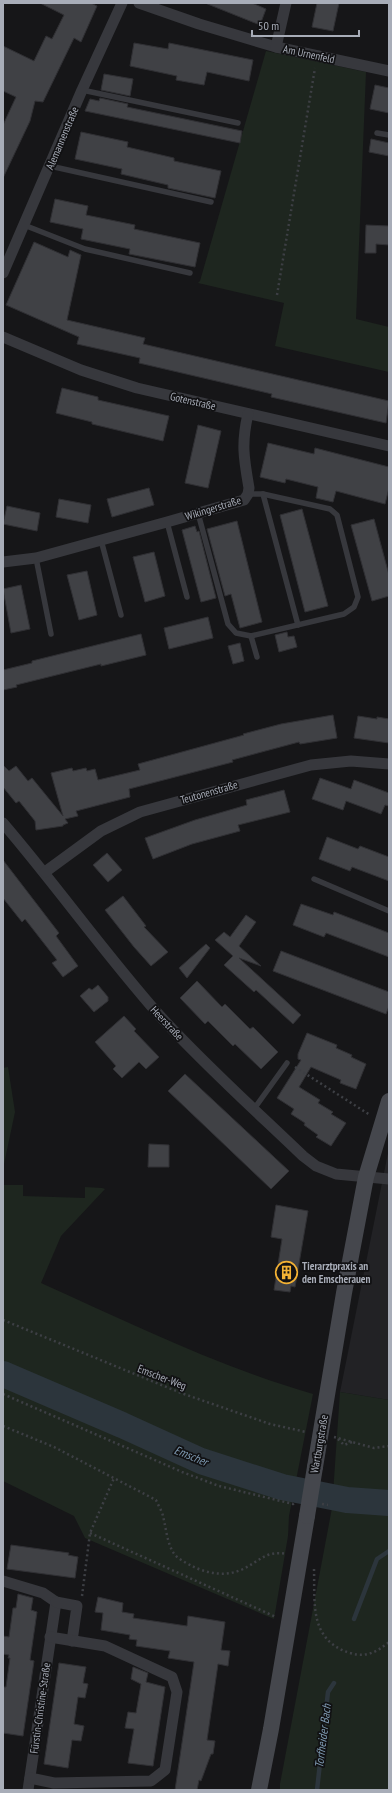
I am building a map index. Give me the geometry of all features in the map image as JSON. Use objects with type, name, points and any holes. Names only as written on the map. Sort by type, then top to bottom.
[{"type":"main road","name":"Wartburgstraße","points":[[259,1790],[289,1624],[344,1293],[366,1177],[389,1101]]},
{"type":"street","name":"Alemannenstraße","points":[[3,273],[82,90],[122,3]]},
{"type":"street","name":"Am Urnenfeld","points":[[139,3],[199,24],[276,47],[389,71]]},
{"type":"street","points":[[276,47],[286,3]]},
{"type":"street","name":"Gotenstraße","points":[[3,337],[81,370],[130,386],[389,446]]},
{"type":"street","name":"Wikingerstraße","points":[[3,562],[36,558],[244,500],[248,494],[249,488],[243,454],[243,434],[248,414]]},
{"type":"street","name":"Teutonenstraße","points":[[45,872],[101,831],[140,812],[311,765],[350,761],[389,764]]},
{"type":"street","name":"Heerstraße","points":[[3,823],[45,872],[108,955],[160,1016],[199,1057],[303,1156],[316,1166],[336,1174],[389,1179]]},
{"type":"street","points":[[3,1581],[43,1593],[56,1602],[77,1606],[72,1641]]},
{"type":"street","name":"Fürstin-Christine-Straße","points":[[28,1790],[56,1602]]},
{"type":"street","points":[[30,1778],[54,1783],[151,1781],[165,1770],[177,1692],[172,1677],[105,1646],[50,1637]]},
{"type":"lane","points":[[82,90],[238,123]]},
{"type":"lane","points":[[377,133],[389,135]]},
{"type":"lane","points":[[50,166],[211,202]]},
{"type":"lane","points":[[24,225],[85,249],[190,273]]},
{"type":"lane","points":[[198,513],[228,624],[236,633],[251,636],[344,614],[354,607],[358,597],[337,515],[330,509],[263,494],[248,494]]},
{"type":"lane","points":[[263,494],[298,625]]},
{"type":"lane","points":[[167,522],[187,597]]},
{"type":"lane","points":[[101,540],[121,615]]},
{"type":"lane","points":[[36,558],[51,634]]},
{"type":"lane","points":[[251,636],[257,657]]},
{"type":"lane","points":[[314,879],[389,910]]},
{"type":"lane","points":[[254,1109],[287,1063]]},
{"type":"path","points":[[277,295],[317,56]]},
{"type":"path","points":[[287,1063],[382,1123]]},
{"type":"path","name":"Emscher-Weg","points":[[3,1320],[181,1393],[270,1424],[338,1438]]},
{"type":"path","points":[[3,1394],[182,1472],[219,1486],[293,1504],[299,1499]]},
{"type":"path","points":[[3,1426],[54,1447],[156,1500],[163,1514],[173,1553],[184,1562],[198,1569],[213,1574],[229,1574],[243,1570],[260,1558],[278,1552],[300,1556],[314,1562],[317,1621],[324,1637],[337,1649],[357,1655],[372,1654],[389,1642]]},
{"type":"path","points":[[338,1438],[374,1448],[389,1446]]},
{"type":"path","points":[[338,1438],[344,1445],[352,1442]]},
{"type":"path","points":[[77,1606],[82,1596],[90,1533],[114,1478]]},
{"type":"path","points":[[321,1504],[328,1505]]},
{"type":"path","points":[[90,1533],[289,1624]]},
{"type":"shaded area","points":[[266,51],[366,72],[356,319],[389,327],[389,372],[275,346],[284,303],[198,283],[200,281]]},
{"type":"shaded area","points":[[8,1067],[15,1112],[3,1169],[3,1068]]},
{"type":"shaded area","points":[[389,1148],[389,1400],[340,1392]]},
{"type":"shaded area","points":[[3,1185],[23,1185],[23,1196],[85,1198],[85,1187],[105,1189],[61,1236],[41,1283],[141,1329],[209,1358],[313,1394],[289,1516],[288,1536],[274,1619],[85,1538],[74,1516],[3,1481]]},
{"type":"shaded area","points":[[340,1392],[389,1400],[389,1790],[280,1790],[332,1508]]},
{"type":"building","points":[[40,3],[91,3],[97,6],[81,42],[74,38],[43,102],[35,101],[30,121],[3,178],[3,125],[16,97],[3,91],[3,46],[34,61],[46,36],[52,39],[64,15]]},
{"type":"building","points":[[205,3],[252,3],[266,9],[260,25]]},
{"type":"building","points":[[317,3],[339,3],[333,31],[312,27]]},
{"type":"building","points":[[134,43],[168,49],[169,43],[253,60],[249,81],[207,72],[204,85],[176,80],[177,76],[130,66]]},
{"type":"building","points":[[104,74],[133,79],[130,96],[101,90]]},
{"type":"building","points":[[375,85],[389,88],[389,113],[370,109]]},
{"type":"building","points":[[100,98],[128,104],[127,107],[242,131],[240,143],[85,111],[90,99],[99,101]]},
{"type":"building","points":[[81,132],[128,142],[127,147],[174,158],[174,161],[221,171],[215,198],[168,188],[168,185],[121,174],[122,169],[75,159]]},
{"type":"building","points":[[371,139],[389,143],[389,156],[369,152]]},
{"type":"building","points":[[55,199],[88,206],[86,215],[135,225],[134,229],[200,243],[195,267],[129,254],[130,249],[81,239],[83,229],[50,222]]},
{"type":"building","points":[[366,225],[389,226],[389,245],[376,244],[376,253],[365,253]]},
{"type":"building","points":[[34,242],[68,257],[70,250],[81,255],[67,320],[145,338],[143,344],[389,401],[386,423],[271,397],[272,394],[139,363],[140,358],[77,344],[79,337],[6,305]]},
{"type":"building","points":[[62,388],[98,397],[98,400],[169,416],[163,441],[92,424],[92,422],[56,413]]},
{"type":"building","points":[[198,425],[221,431],[208,488],[185,483]]},
{"type":"building","points":[[268,443],[314,454],[315,448],[389,467],[389,488],[385,504],[336,491],[333,502],[316,498],[318,487],[286,479],[285,483],[260,477]]},
{"type":"building","points":[[149,488],[154,505],[112,517],[107,499]]},
{"type":"building","points":[[59,499],[91,505],[88,523],[56,517]]},
{"type":"building","points":[[7,506],[40,513],[37,531],[3,524]]},
{"type":"building","points":[[302,509],[328,606],[305,612],[280,515]]},
{"type":"building","points":[[374,519],[389,575],[389,596],[372,601],[351,525]]},
{"type":"building","points":[[237,521],[262,622],[240,628],[231,594],[225,596],[207,529]]},
{"type":"building","points":[[195,526],[197,532],[199,531],[216,598],[201,602],[182,530]]},
{"type":"building","points":[[154,552],[165,596],[145,602],[133,557]]},
{"type":"building","points":[[87,571],[97,615],[79,620],[67,575]]},
{"type":"building","points":[[21,585],[30,629],[11,633],[3,589]]},
{"type":"building","points":[[208,617],[213,638],[169,649],[164,628]]},
{"type":"building","points":[[287,632],[288,637],[294,636],[297,647],[279,652],[275,635]]},
{"type":"building","points":[[141,634],[146,655],[101,666],[101,664],[16,685],[17,687],[3,690],[3,670],[32,663],[32,661]]},
{"type":"building","points":[[240,643],[244,661],[233,664],[228,646]]},
{"type":"building","points":[[333,715],[337,738],[300,744],[299,742],[232,760],[233,762],[129,789],[130,797],[76,811],[78,816],[65,819],[68,823],[63,826],[36,830],[35,821],[19,801],[16,803],[3,787],[3,765],[9,771],[16,766],[28,781],[32,778],[63,816],[51,773],[72,768],[73,771],[86,768],[87,771],[95,769],[98,780],[140,770],[138,764],[244,735],[243,734],[281,724]]},
{"type":"building","points":[[358,716],[389,719],[389,743],[354,738]]},
{"type":"building","points":[[320,778],[351,789],[354,780],[389,793],[389,806],[385,805],[381,814],[346,801],[343,810],[312,799]]},
{"type":"building","points":[[284,790],[290,812],[238,825],[240,831],[192,844],[153,859],[145,838],[195,820],[247,805],[246,800]]},
{"type":"building","points":[[327,837],[358,849],[360,846],[389,857],[389,881],[352,867],[350,871],[319,859]]},
{"type":"building","points":[[107,853],[122,870],[108,882],[93,865]]},
{"type":"building","points":[[3,860],[59,933],[56,936],[78,966],[63,977],[52,963],[57,960],[25,919],[22,922],[3,898]]},
{"type":"building","points":[[123,896],[146,926],[144,927],[168,952],[151,966],[105,910]]},
{"type":"building","points":[[301,904],[333,915],[334,912],[389,933],[389,957],[326,933],[324,937],[293,925]]},
{"type":"building","points":[[246,915],[256,922],[239,946],[261,966],[239,958],[301,1015],[293,1024],[256,990],[254,992],[224,965],[233,956],[215,940],[224,932],[230,937]]},
{"type":"building","points":[[206,944],[210,948],[187,978],[179,968]]},
{"type":"building","points":[[281,951],[389,992],[389,1006],[386,1014],[273,971]]},
{"type":"building","points":[[197,981],[222,1007],[225,1004],[250,1029],[253,1027],[278,1052],[261,1069],[235,1044],[233,1046],[208,1021],[205,1024],[180,998]]},
{"type":"building","points":[[98,985],[108,997],[108,1001],[94,1012],[80,996],[89,988],[92,990]]},
{"type":"building","points":[[124,1016],[136,1029],[134,1031],[159,1057],[146,1069],[139,1062],[122,1078],[113,1069],[116,1066],[95,1042]]},
{"type":"building","points":[[307,1033],[337,1045],[336,1048],[352,1055],[351,1057],[366,1064],[356,1089],[340,1083],[341,1080],[311,1067],[299,1087],[320,1100],[318,1103],[333,1112],[331,1114],[346,1123],[331,1146],[316,1137],[318,1135],[304,1125],[305,1123],[291,1114],[294,1109],[277,1098],[301,1060],[298,1059],[298,1054]]},
{"type":"building","points":[[185,1074],[289,1171],[271,1189],[168,1091]]},
{"type":"building","points":[[149,1144],[169,1145],[169,1167],[148,1167]]},
{"type":"building","points":[[276,1205],[308,1211],[295,1287],[291,1286],[290,1292],[274,1290],[282,1239],[271,1237]]},
{"type":"building","points":[[11,1545],[69,1553],[68,1555],[78,1557],[75,1578],[7,1569]]},
{"type":"building","points":[[18,1594],[33,1598],[31,1610],[37,1612],[30,1660],[34,1661],[23,1736],[3,1733],[3,1687],[6,1687],[10,1658],[8,1658],[9,1655],[3,1654],[3,1636],[9,1637],[13,1608],[16,1608]]},
{"type":"building","points":[[98,1597],[123,1603],[122,1612],[134,1614],[133,1618],[187,1626],[188,1616],[225,1622],[221,1650],[230,1651],[228,1666],[218,1664],[207,1740],[215,1741],[213,1754],[211,1754],[201,1781],[199,1780],[197,1790],[175,1790],[194,1662],[168,1658],[170,1651],[136,1646],[137,1640],[129,1639],[130,1635],[101,1630],[103,1613],[95,1612]]},
{"type":"building","points":[[59,1663],[86,1667],[83,1683],[88,1684],[85,1698],[78,1697],[74,1724],[84,1726],[81,1741],[72,1740],[68,1768],[44,1764]]},
{"type":"building","points":[[133,1667],[148,1673],[146,1682],[165,1687],[153,1766],[128,1763],[134,1729],[125,1728],[128,1712],[136,1713],[141,1684],[131,1679]]},
{"type":"waterway","name":"Emscher","points":[[3,1374],[201,1461],[282,1487],[347,1500],[389,1503]]},
{"type":"waterway","name":"Torfheider Bach","points":[[354,1619],[377,1559],[389,1551]]},
{"type":"waterway","name":"Torfheider Bach","points":[[317,1790],[328,1692],[334,1683]]},
{"type":"place","name":"Tierarztpraxis an den Emscherauen","points":[[287,1272]]}]
